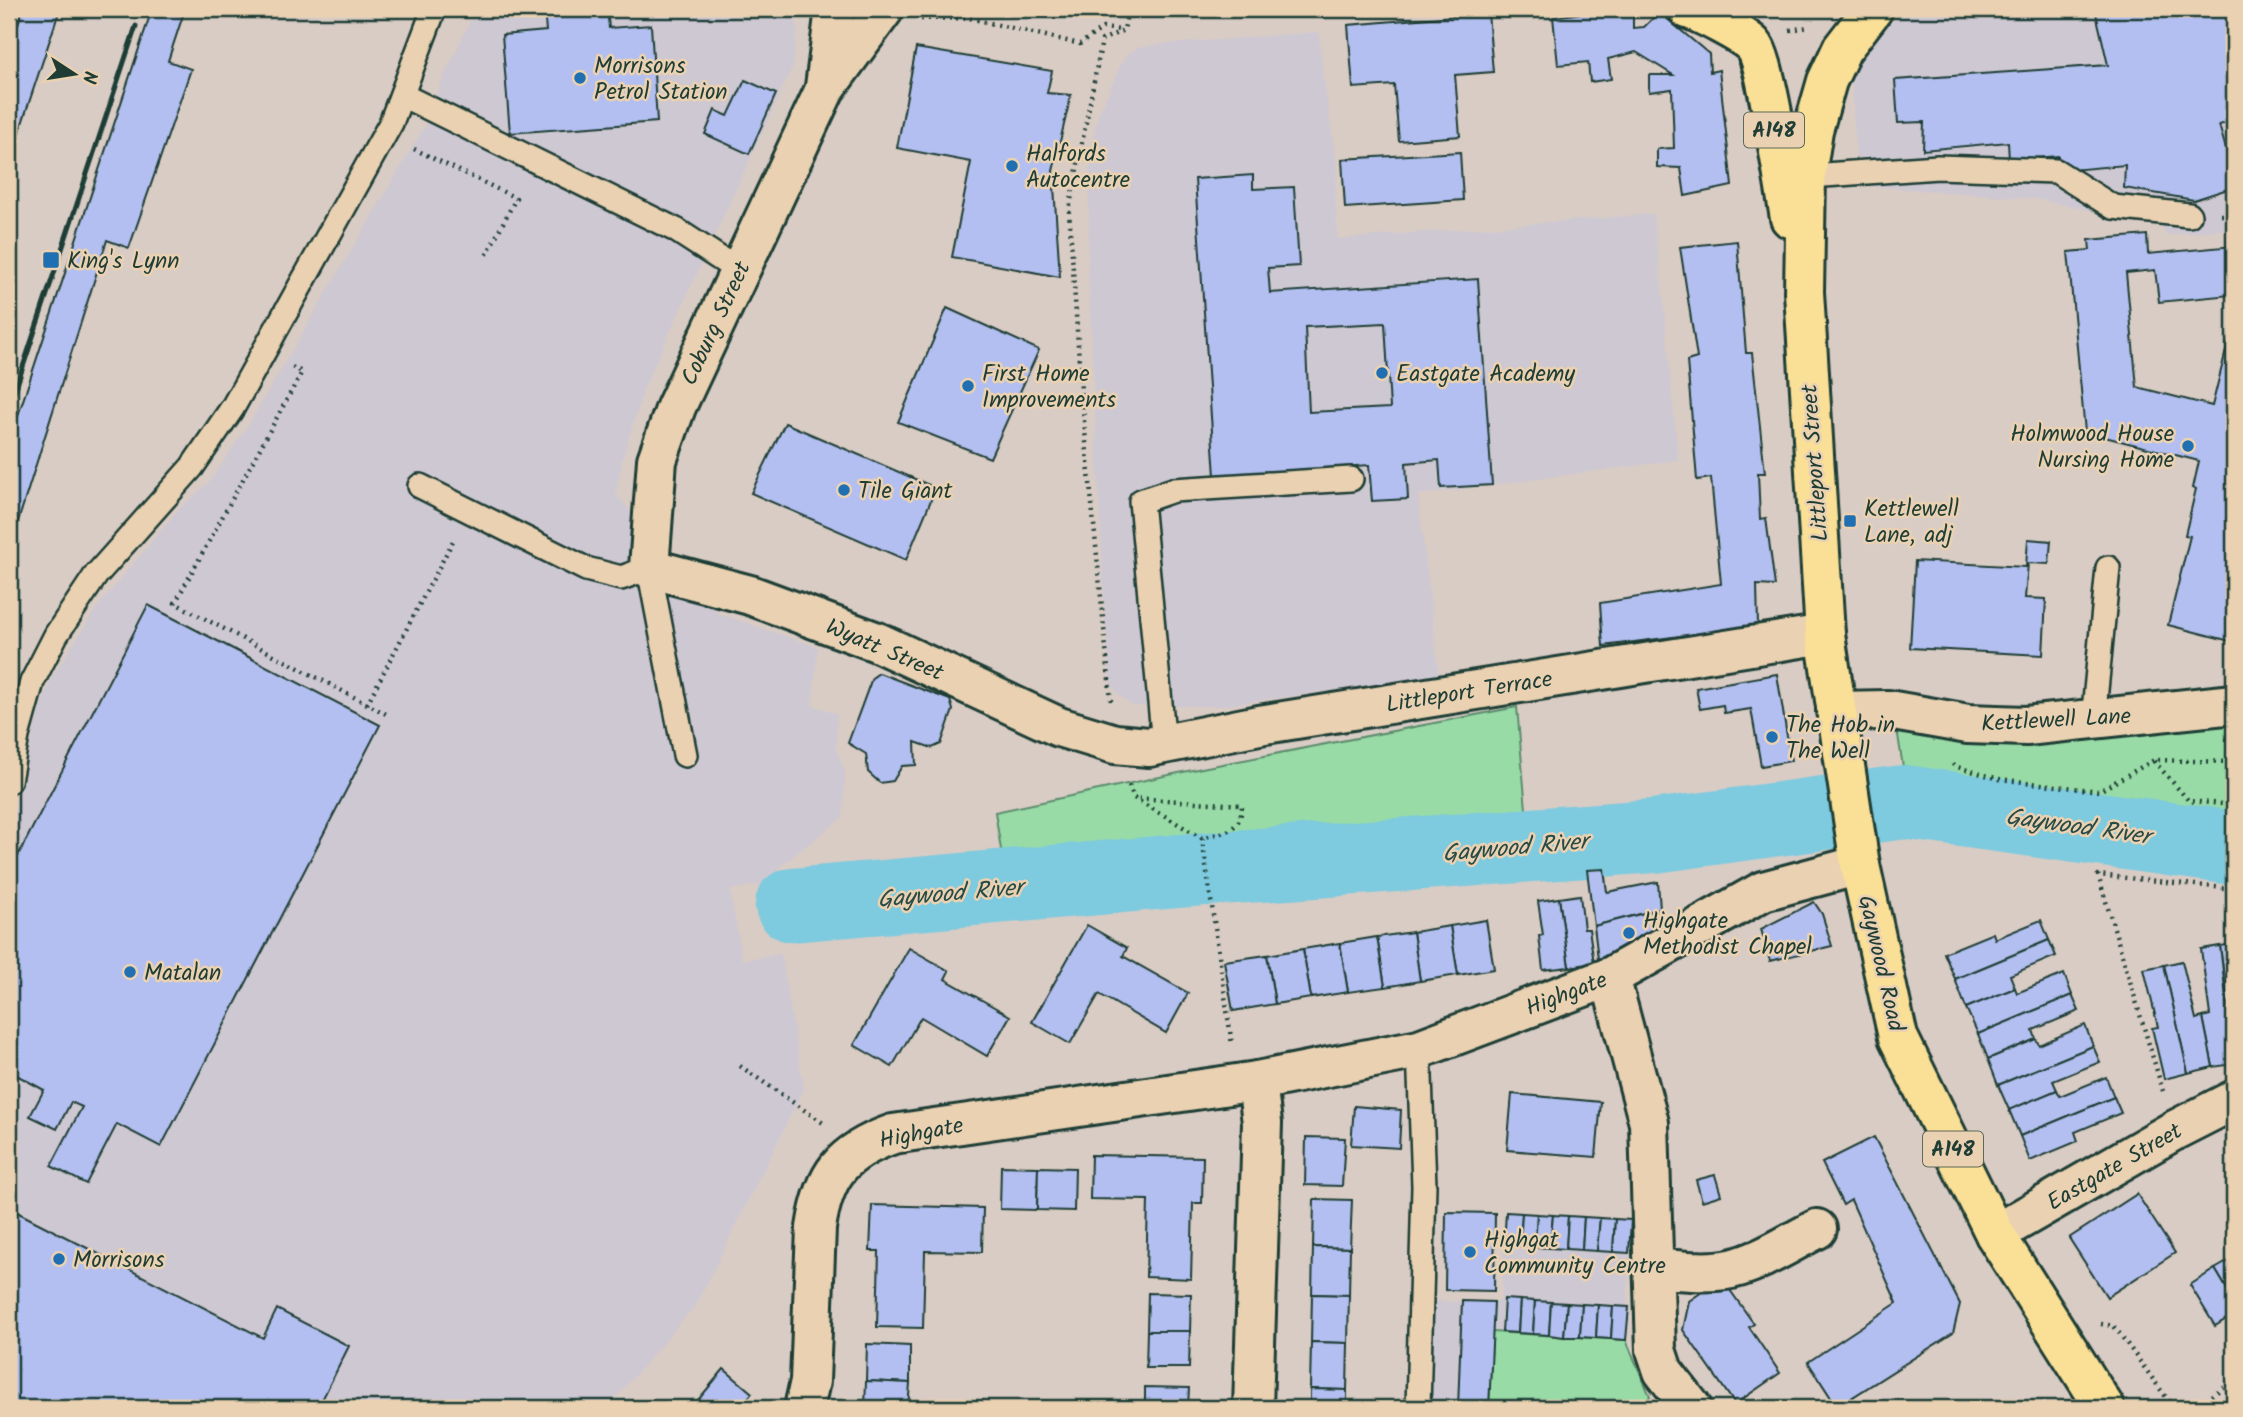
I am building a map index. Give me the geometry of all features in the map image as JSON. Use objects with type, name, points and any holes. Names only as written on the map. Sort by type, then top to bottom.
[{"type":"main road","name":"Littleport Street","points":[[1688,9],[1701,13],[1755,46],[1795,177],[1825,634]]},
{"type":"main road","name":"Littleport Street","points":[[1795,177],[1813,130],[1826,80],[1842,49],[1873,9]]},
{"type":"main road","name":"Gaywood Road","points":[[1825,634],[1860,865],[1898,1037],[1995,1234],[2105,1408]]},
{"type":"street","name":"Coburg Street","points":[[649,568],[657,460],[676,407],[825,89],[835,9]]},
{"type":"street","name":"Coburg Street","points":[[825,89],[900,11]]},
{"type":"street","name":"Wyatt Street","points":[[649,568],[750,595],[877,642],[1059,726],[1115,744]]},
{"type":"street","name":"Littleport Terrace","points":[[1115,744],[1149,747],[1164,745],[1259,725],[1825,634]]},
{"type":"street","name":"Kettlewell Lane","points":[[1836,711],[1888,710],[1968,724],[2026,726],[2234,704]]},
{"type":"street","name":"Highgate","points":[[804,1408],[810,1381],[816,1228],[820,1205],[831,1175],[845,1158],[869,1142],[893,1134],[1257,1081],[1419,1049],[1610,977],[1763,891],[1860,865]]},
{"type":"street","points":[[1610,977],[1649,1123],[1656,1350],[1662,1371],[1692,1408]]},
{"type":"street","points":[[1253,1408],[1262,1123],[1257,1081]]},
{"type":"street","name":"Eastgate Street","points":[[1995,1234],[2175,1130],[2234,1100]]},
{"type":"street","points":[[1653,1268],[1703,1271],[1730,1269],[1753,1261],[1817,1229]]},
{"type":"lane","points":[[9,781],[17,736],[32,682],[56,635],[96,575],[192,467],[233,407],[384,134],[402,95],[434,9]]},
{"type":"lane","points":[[402,95],[676,230],[739,271]]},
{"type":"lane","points":[[1795,177],[1938,167],[2056,171],[2113,207],[2189,215]]},
{"type":"lane","points":[[1164,745],[1140,501],[1173,490],[1351,479]]},
{"type":"lane","points":[[420,486],[586,569],[621,578],[649,568],[685,755]]},
{"type":"lane","points":[[2093,720],[2108,568]]},
{"type":"lane","points":[[1418,1408],[1424,1186],[1419,1049]]},
{"type":"path","points":[[1124,30],[1128,9]]},
{"type":"path","points":[[900,11],[921,20],[969,18],[1080,44],[1103,28],[1124,30]]},
{"type":"path","points":[[1115,744],[1081,390],[1069,210],[1102,40],[1124,30]]},
{"type":"path","points":[[384,134],[516,198],[486,256]]},
{"type":"path","points":[[263,352],[302,372],[175,603],[388,715]]},
{"type":"path","points":[[367,704],[470,510]]},
{"type":"path","points":[[1944,719],[1954,766],[1999,779],[2099,791],[2154,760],[2234,762]]},
{"type":"path","points":[[2154,760],[2189,801],[2234,805]]},
{"type":"path","points":[[1133,798],[1242,805],[1242,817],[1231,830],[1202,838],[1168,818],[1133,798]]},
{"type":"path","points":[[1202,838],[1234,1058],[1257,1081]]},
{"type":"path","points":[[2175,1130],[2098,874],[2234,889]]},
{"type":"path","points":[[740,1066],[827,1126],[869,1142]]},
{"type":"path","points":[[2194,1408],[2234,1380]]},
{"type":"shaded area","points":[[476,9],[795,9],[797,29],[793,66],[644,388],[623,457],[616,494],[717,613],[818,647],[812,705],[837,714],[836,749],[845,771],[843,817],[779,867],[780,881],[730,890],[742,960],[781,954],[804,1089],[697,1303],[607,1408],[9,1408],[9,830],[40,707],[53,675],[98,606],[176,512],[210,481],[247,427],[423,129],[444,76]]},
{"type":"shaded area","points":[[1905,9],[2234,9],[2234,229],[2166,235],[2161,225],[2036,199],[1858,185],[1850,61]]},
{"type":"shaded area","name":"Eastgate Academy","points":[[1319,32],[1337,166],[1335,195],[1338,239],[1653,214],[1678,460],[1418,495],[1439,676],[1219,706],[1133,706],[1118,694],[1111,684],[1105,617],[1088,270],[1090,150],[1099,113],[1123,60],[1129,52],[1138,48]]},
{"type":"shaded area","points":[[1506,1211],[1631,1220],[1626,1340],[1493,1332],[1489,1408],[1429,1408],[1432,1301],[1501,1300]]},
{"type":"green space","points":[[1517,707],[1531,866],[1216,878],[1009,900],[995,812],[1202,768]]},
{"type":"green space","points":[[2234,723],[2234,831],[1906,786],[1897,729],[1969,740],[2073,742]]},
{"type":"green space","points":[[1492,1332],[1626,1340],[1650,1396],[1643,1408],[1489,1408]]},
{"type":"building","points":[[23,9],[60,9],[9,163],[9,51]]},
{"type":"building","points":[[152,9],[185,9],[168,61],[191,69],[129,248],[107,240],[9,550],[9,443]]},
{"type":"building","name":"Morrisons Petrol Station","points":[[544,9],[607,9],[609,28],[651,25],[657,122],[510,133],[502,35],[546,31]]},
{"type":"building","points":[[1633,9],[1633,28],[1644,27],[1659,12],[1709,54],[1710,72],[1719,70],[1732,186],[1685,196],[1681,168],[1657,167],[1657,149],[1674,148],[1672,89],[1649,92],[1649,75],[1673,75],[1636,52],[1608,59],[1611,79],[1590,82],[1588,62],[1558,65],[1553,17]]},
{"type":"building","points":[[2095,9],[2234,9],[2234,13],[2230,15],[2234,33],[2234,121],[2219,125],[2234,176],[2234,187],[2194,200],[2124,188],[2125,165],[2060,171],[2058,156],[2009,160],[2008,142],[1923,150],[1924,122],[1898,123],[1895,80],[2108,65]]},
{"type":"building","points":[[1488,13],[1493,72],[1455,75],[1460,136],[1399,141],[1394,85],[1353,88],[1348,25]]},
{"type":"building","name":"Halfords Autocentre","points":[[916,48],[1052,71],[1047,93],[1071,95],[1053,171],[1060,277],[952,257],[971,162],[897,148]]},
{"type":"building","points":[[745,80],[776,94],[749,154],[705,134],[715,110],[728,116]]},
{"type":"building","points":[[1460,152],[1463,200],[1345,208],[1342,159]]},
{"type":"building","points":[[1253,175],[1253,189],[1294,187],[1299,266],[1268,268],[1270,293],[1478,279],[1492,485],[1441,488],[1439,460],[1406,463],[1408,499],[1372,501],[1369,465],[1215,476],[1195,179]],"holes":[[[1385,323],[1390,408],[1309,412],[1305,327]]]},
{"type":"building","name":"Holmwood House Nursing Home","points":[[2147,235],[2148,254],[2234,246],[2234,642],[2168,625],[2190,536],[2185,535],[2196,489],[2193,488],[2199,461],[2085,432],[2068,252],[2090,250],[2089,240]],"holes":[[[2155,270],[2159,302],[2230,295],[2233,323],[2212,406],[2137,387],[2126,273]]]},
{"type":"building","points":[[1737,241],[1746,353],[1752,353],[1765,473],[1758,473],[1760,519],[1766,518],[1775,586],[1757,585],[1758,626],[1603,646],[1600,603],[1721,584],[1711,478],[1697,480],[1687,361],[1697,358],[1680,247]]},
{"type":"building","name":"First Home Improvements","points":[[947,308],[1039,350],[990,458],[898,422]]},
{"type":"building","name":"Tile Giant","points":[[785,423],[936,488],[906,560],[751,493]]},
{"type":"building","points":[[2028,539],[2051,541],[2049,564],[2028,563],[2025,598],[2046,599],[2043,655],[1910,648],[1915,561],[2026,567]]},
{"type":"building","name":"Matalan","points":[[148,605],[380,725],[161,1147],[117,1124],[86,1184],[51,1166],[82,1107],[71,1102],[57,1129],[30,1116],[44,1090],[9,1071],[9,873]]},
{"type":"building","points":[[879,673],[950,700],[953,710],[941,744],[932,748],[915,742],[916,765],[902,766],[893,781],[880,783],[868,772],[866,754],[848,743],[872,678]]},
{"type":"building","name":"The Hob in The Well","points":[[1777,674],[1791,761],[1761,766],[1751,709],[1724,713],[1723,705],[1700,709],[1696,688]]},
{"type":"building","points":[[1604,869],[1607,892],[1658,882],[1660,909],[1594,926],[1587,870]]},
{"type":"building","points":[[1580,895],[1584,929],[1589,929],[1594,963],[1569,967],[1559,898]]},
{"type":"building","points":[[1559,898],[1569,967],[1543,970],[1539,936],[1543,935],[1538,901]]},
{"type":"building","points":[[1814,902],[1822,914],[1832,946],[1770,961],[1761,929]]},
{"type":"building","name":"Highgate Methodist Chapel","points":[[1660,909],[1664,940],[1630,954],[1598,959],[1594,926]]},
{"type":"building","points":[[1486,920],[1494,969],[1458,975],[1450,926]]},
{"type":"building","points":[[2041,920],[2049,940],[1955,979],[1944,953],[1993,933],[1995,939]]},
{"type":"building","points":[[1087,925],[1127,948],[1123,956],[1188,993],[1166,1033],[1099,994],[1070,1044],[1032,1022]]},
{"type":"building","points":[[1450,926],[1458,975],[1420,981],[1413,932]]},
{"type":"building","points":[[1413,932],[1420,981],[1385,987],[1377,937]]},
{"type":"building","points":[[1377,937],[1385,987],[1348,992],[1340,943]]},
{"type":"building","points":[[2049,940],[2056,956],[2010,975],[2015,988],[1966,1008],[1955,979]]},
{"type":"building","points":[[1340,943],[1348,992],[1311,998],[1303,949]]},
{"type":"building","points":[[2234,944],[2234,1050],[2220,946]]},
{"type":"building","points":[[2220,946],[2234,1064],[2213,1067],[2203,1017],[2210,1015],[2201,949]]},
{"type":"building","points":[[909,948],[949,971],[945,979],[1010,1016],[987,1056],[921,1017],[892,1067],[854,1045]]},
{"type":"building","points":[[1303,949],[1311,998],[1275,1004],[1267,955]]},
{"type":"building","points":[[1267,955],[1275,1004],[1233,1011],[1224,961]]},
{"type":"building","points":[[2182,961],[2196,1019],[2203,1017],[2213,1067],[2188,1073],[2164,965]]},
{"type":"building","points":[[2164,965],[2188,1073],[2164,1079],[2152,1028],[2158,1027],[2144,969]]},
{"type":"building","points":[[2064,974],[2072,995],[1978,1034],[1966,1008],[2015,988],[2017,993]]},
{"type":"building","points":[[2072,995],[2079,1011],[2033,1030],[2036,1039],[1988,1059],[1978,1034]]},
{"type":"building","points":[[2085,1025],[2093,1046],[1998,1085],[1988,1059],[2036,1039],[2039,1045]]},
{"type":"building","points":[[2093,1046],[2100,1062],[2053,1081],[2057,1090],[2009,1110],[1998,1085]]},
{"type":"building","points":[[2106,1077],[2114,1097],[2020,1136],[2009,1110],[2057,1090],[2060,1096]]},
{"type":"building","points":[[1512,1094],[1601,1102],[1596,1157],[1507,1150]]},
{"type":"building","points":[[2114,1097],[2121,1113],[2075,1132],[2078,1141],[2030,1161],[2020,1136]]},
{"type":"building","points":[[1354,1106],[1401,1110],[1399,1148],[1351,1145]]},
{"type":"building","points":[[1306,1137],[1345,1138],[1342,1186],[1305,1185]]},
{"type":"building","points":[[1874,1137],[1960,1304],[1953,1333],[1837,1407],[1808,1362],[1897,1303],[1851,1200],[1843,1205],[1822,1163]]},
{"type":"building","points":[[1091,1155],[1203,1157],[1202,1203],[1193,1203],[1191,1279],[1146,1277],[1148,1200],[1090,1199]]},
{"type":"building","points":[[1001,1166],[1038,1167],[1037,1210],[1000,1209]]},
{"type":"building","points":[[1038,1167],[1075,1168],[1074,1211],[1037,1210]]},
{"type":"building","points":[[1715,1175],[1721,1195],[1702,1201],[1696,1180]]},
{"type":"building","points":[[2137,1194],[2175,1253],[2107,1297],[2069,1238]]},
{"type":"building","points":[[1314,1199],[1352,1200],[1350,1248],[1313,1247]]},
{"type":"building","points":[[872,1205],[983,1208],[982,1252],[925,1251],[923,1328],[877,1327],[879,1251],[870,1251]]},
{"type":"building","name":"Morrisons","points":[[9,1208],[263,1338],[277,1309],[349,1346],[318,1408],[9,1408]]},
{"type":"building","name":"Highgat Community Centre","points":[[1446,1212],[1495,1213],[1494,1291],[1445,1290]]},
{"type":"building","points":[[1506,1212],[1522,1213],[1520,1246],[1504,1245]]},
{"type":"building","points":[[1522,1213],[1537,1214],[1535,1247],[1520,1246]]},
{"type":"building","points":[[1537,1214],[1553,1215],[1550,1248],[1535,1247]]},
{"type":"building","points":[[1553,1215],[1568,1216],[1566,1249],[1550,1248]]},
{"type":"building","points":[[1568,1216],[1584,1217],[1582,1250],[1566,1249]]},
{"type":"building","points":[[1584,1217],[1600,1218],[1597,1251],[1582,1250]]},
{"type":"building","points":[[1600,1218],[1615,1219],[1613,1252],[1597,1251]]},
{"type":"building","points":[[1615,1219],[1631,1220],[1629,1253],[1613,1252]]},
{"type":"building","points":[[1313,1247],[1350,1248],[1349,1295],[1312,1294]]},
{"type":"building","points":[[2234,1258],[2234,1301],[2215,1269]]},
{"type":"building","points":[[2215,1269],[2234,1301],[2234,1328],[2228,1318],[2215,1326],[2190,1285]]},
{"type":"building","points":[[1725,1283],[1754,1324],[1749,1327],[1780,1373],[1735,1404],[1683,1330],[1689,1301],[1712,1285]]},
{"type":"building","points":[[1148,1293],[1191,1294],[1190,1331],[1147,1331]]},
{"type":"building","points":[[1312,1294],[1349,1295],[1348,1343],[1311,1342]]},
{"type":"building","points":[[1504,1299],[1520,1300],[1518,1333],[1502,1332]]},
{"type":"building","points":[[1520,1300],[1535,1301],[1533,1334],[1518,1333]]},
{"type":"building","points":[[1462,1301],[1494,1302],[1489,1408],[1458,1408]]},
{"type":"building","points":[[1535,1301],[1551,1302],[1549,1335],[1533,1334]]},
{"type":"building","points":[[1551,1302],[1567,1303],[1564,1337],[1549,1335]]},
{"type":"building","points":[[1567,1303],[1582,1304],[1580,1337],[1564,1337]]},
{"type":"building","points":[[1582,1304],[1598,1305],[1596,1338],[1580,1337]]},
{"type":"building","points":[[1598,1305],[1613,1306],[1611,1339],[1596,1338]]},
{"type":"building","points":[[1613,1306],[1629,1307],[1626,1340],[1611,1339]]},
{"type":"building","points":[[1147,1331],[1190,1331],[1189,1368],[1146,1368]]},
{"type":"building","points":[[1311,1342],[1348,1343],[1347,1390],[1310,1389]]},
{"type":"building","points":[[867,1344],[910,1346],[910,1383],[866,1381]]},
{"type":"building","points":[[724,1369],[752,1393],[740,1408],[693,1406]]},
{"type":"building","points":[[866,1381],[910,1383],[908,1408],[865,1408]]},
{"type":"building","points":[[1145,1387],[1189,1388],[1188,1408],[1145,1408]]},
{"type":"building","points":[[1310,1389],[1347,1390],[1347,1408],[1310,1408]]},
{"type":"waterway","name":"Gaywood River","points":[[792,905],[1179,871],[1654,836],[1904,802],[2234,848]]},
{"type":"railway","points":[[9,409],[136,26]]},
{"type":"place","name":"Morrisons Petrol Station","points":[[580,78]]},
{"type":"place","name":"Halfords Autocentre","points":[[1012,166]]},
{"type":"place","name":"King's Lynn","points":[[51,260]]},
{"type":"place","name":"Eastgate Academy","points":[[1382,373]]},
{"type":"place","name":"First Home Improvements","points":[[968,386]]},
{"type":"place","name":"Holmwood House Nursing Home","points":[[2188,446]]},
{"type":"place","name":"Tile Giant","points":[[844,490]]},
{"type":"place","name":"Kettlewell Lane, adj","points":[[1850,521]]},
{"type":"place","name":"The Hob in The Well","points":[[1772,737]]},
{"type":"place","name":"Highgate Methodist Chapel","points":[[1629,933]]},
{"type":"place","name":"Matalan","points":[[130,972]]},
{"type":"place","name":"Highgat Community Centre","points":[[1470,1252]]},
{"type":"place","name":"Morrisons","points":[[59,1259]]}]
